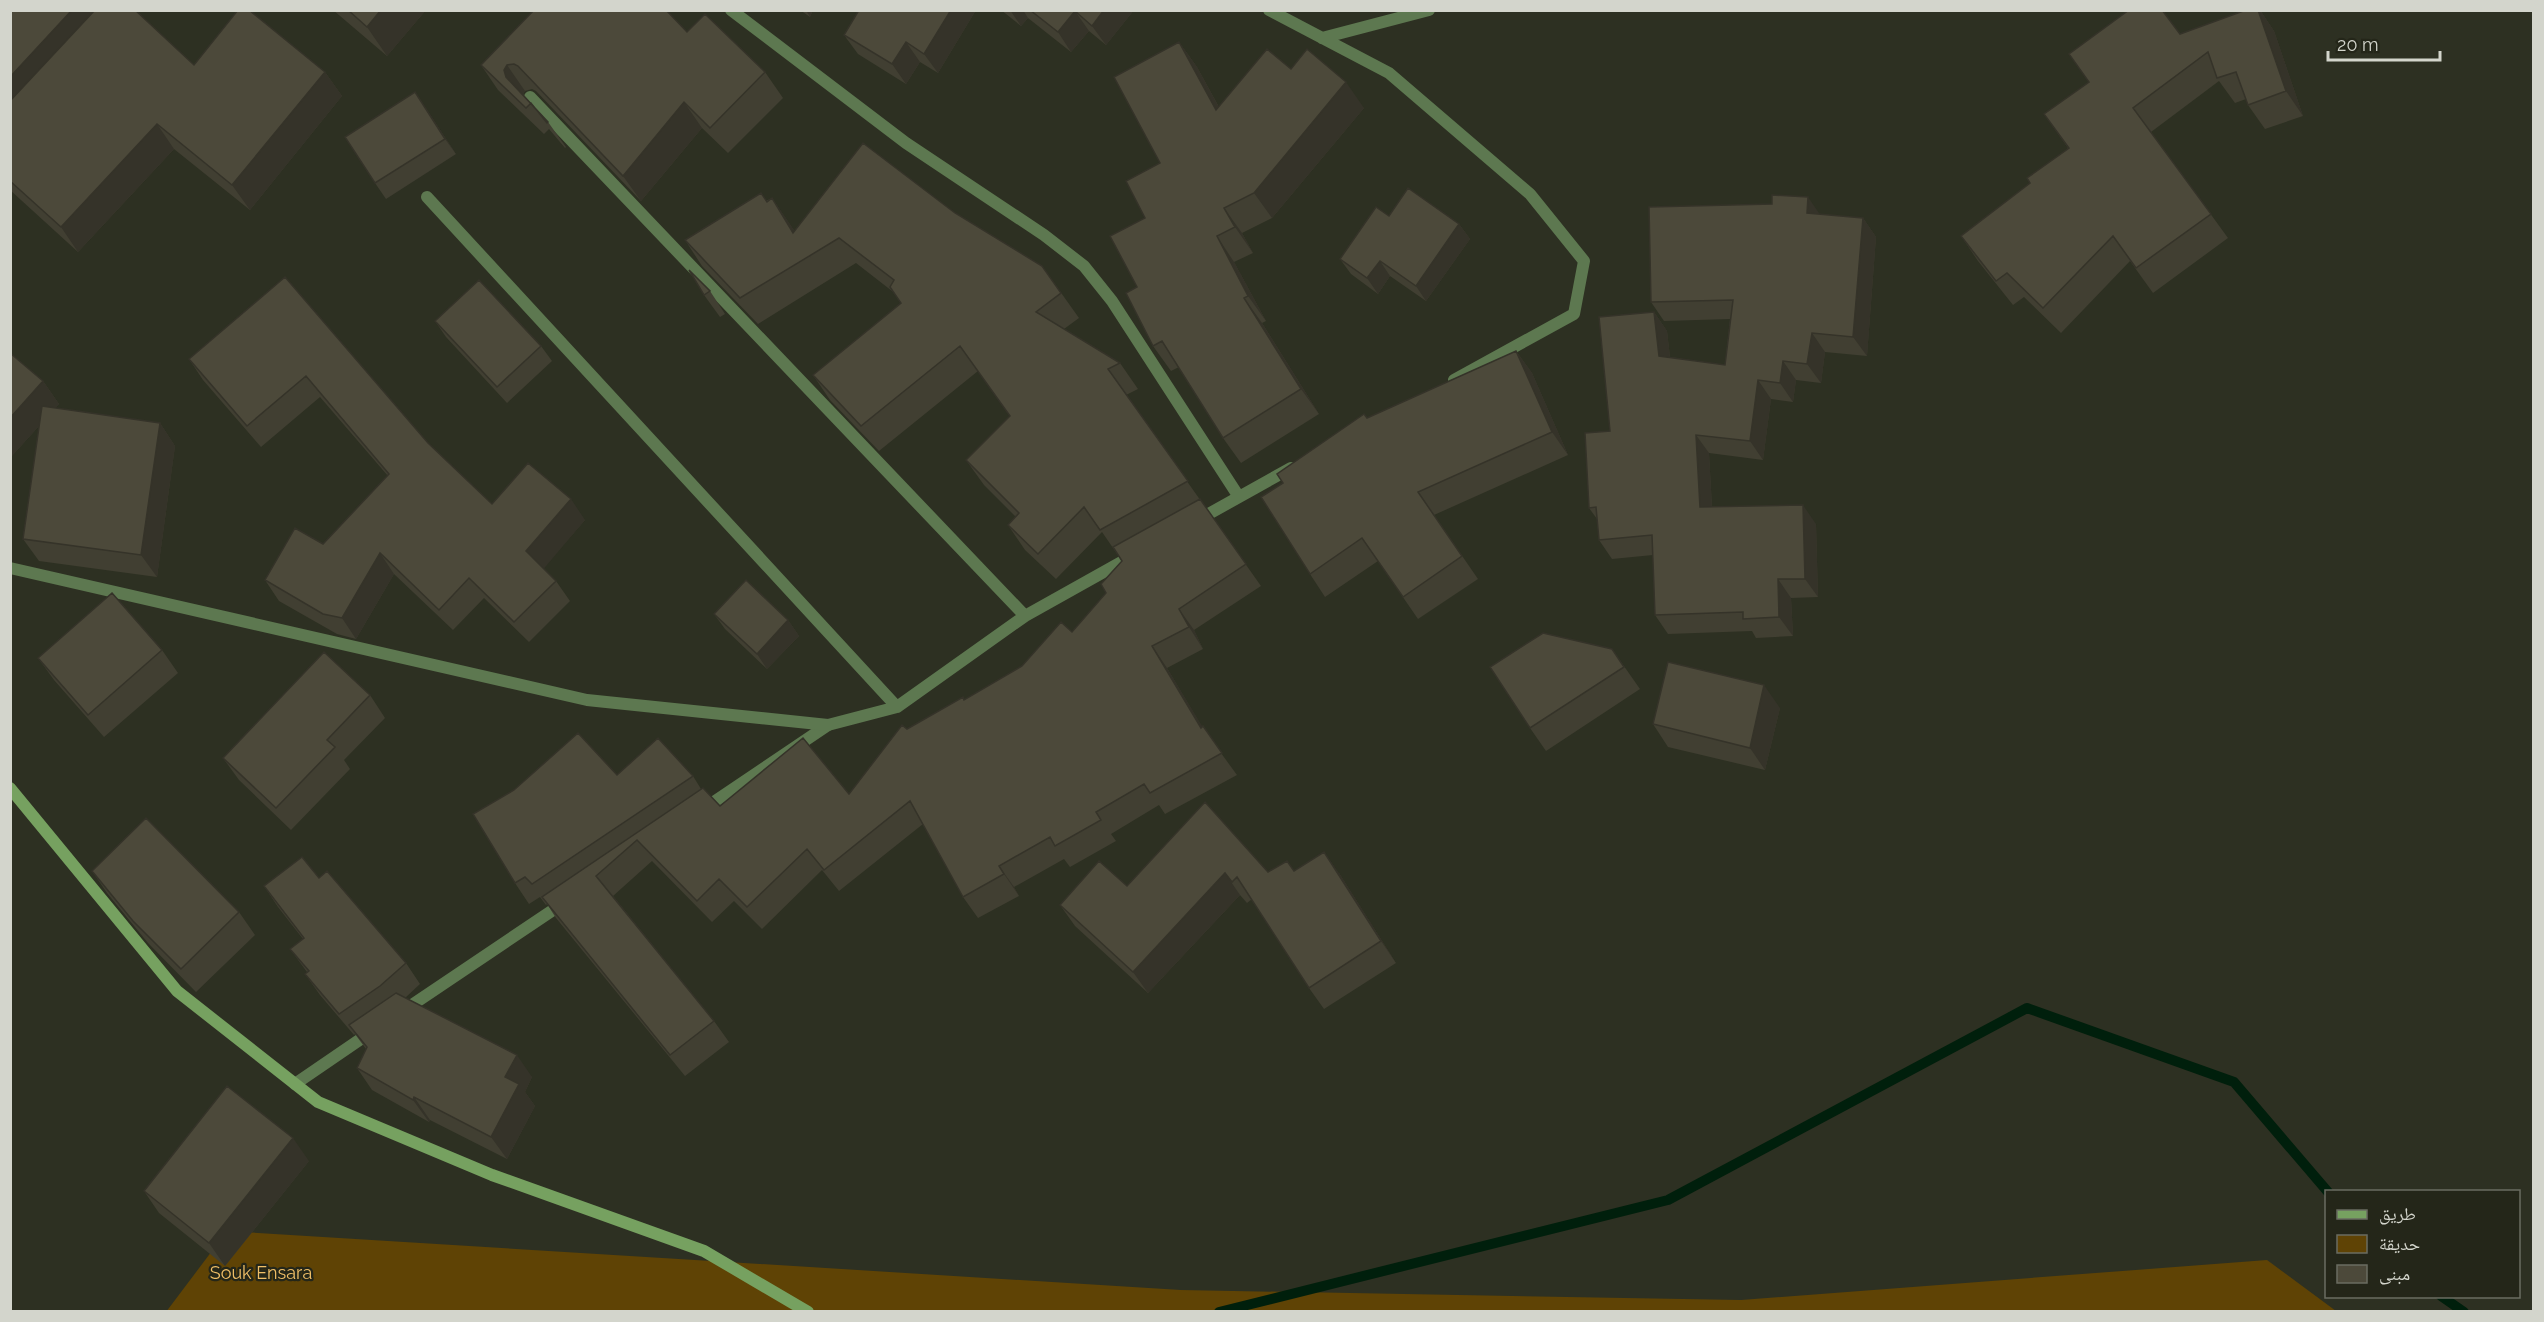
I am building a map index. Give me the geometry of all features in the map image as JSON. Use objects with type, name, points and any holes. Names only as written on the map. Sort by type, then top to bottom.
[{"type":"street","points":[[731,10],[906,143],[1044,235],[1084,266],[1112,301],[1239,496]]},
{"type":"street","points":[[1269,10],[1389,73],[1530,194],[1584,261],[1574,314],[1438,388]]},
{"type":"street","points":[[1322,38],[1429,10]]},
{"type":"street","points":[[530,97],[1025,616]]},
{"type":"street","points":[[427,197],[897,707]]},
{"type":"street","points":[[1188,525],[1302,462]]},
{"type":"street","points":[[10,567],[587,700],[828,724],[897,707],[1025,616],[1147,548]]},
{"type":"street","points":[[690,818],[828,724]]},
{"type":"street","points":[[10,788],[177,991],[318,1102],[492,1175],[704,1251],[808,1311]]},
{"type":"street","points":[[295,1083],[572,897]]},
{"type":"green space","name":"Souk Ensara","points":[[227,1231],[1181,1290],[1741,1300],[2267,1260],[2336,1311],[166,1312]]},
{"type":"building","points":[[10,10],[72,10],[10,77]]},
{"type":"building","points":[[95,10],[135,10],[194,65],[238,10],[249,10],[325,72],[232,185],[157,124],[61,227],[10,181],[10,101]]},
{"type":"building","points":[[348,10],[381,10],[367,27]]},
{"type":"building","points":[[534,10],[666,10],[687,32],[705,14],[765,72],[710,128],[684,102],[623,176],[518,66],[507,65],[504,70],[506,77],[531,103],[526,108],[481,65]]},
{"type":"building","points":[[859,10],[951,10],[924,54],[906,42],[892,64],[844,35]]},
{"type":"building","points":[[1030,10],[1104,10],[1092,26],[1075,11],[1058,32]]},
{"type":"building","points":[[2129,10],[2162,10],[2180,34],[2246,10],[2258,10],[2286,91],[2248,105],[2236,72],[2217,78],[2208,52],[2133,108],[2211,214],[2136,268],[2113,236],[2043,308],[2007,273],[1996,281],[1961,236],[2030,183],[2027,178],[2069,148],[2044,114],[2089,82],[2069,54]]},
{"type":"building","points":[[1179,42],[1216,110],[1267,49],[1291,69],[1307,49],[1346,82],[1254,193],[1224,208],[1235,227],[1217,236],[1248,296],[1244,298],[1301,389],[1223,438],[1162,341],[1153,346],[1126,293],[1137,287],[1110,236],[1145,218],[1126,181],[1160,163],[1114,77]]},
{"type":"building","points":[[415,92],[445,139],[375,183],[345,137]]},
{"type":"building","points":[[863,143],[955,213],[1042,266],[1061,293],[1036,312],[1120,363],[1108,369],[1188,481],[1100,530],[1084,507],[1038,554],[1008,525],[1019,513],[966,460],[1010,416],[960,346],[861,426],[813,375],[901,303],[890,287],[894,280],[839,238],[740,298],[685,240],[761,193],[767,202],[772,198],[793,233]]},
{"type":"building","points":[[1408,188],[1459,224],[1416,286],[1380,261],[1367,278],[1340,259],[1376,207],[1389,216]]},
{"type":"building","points":[[1772,195],[1808,197],[1807,213],[1863,218],[1853,337],[1812,333],[1807,364],[1783,361],[1780,383],[1758,380],[1750,441],[1696,435],[1700,507],[1803,505],[1805,579],[1778,579],[1779,617],[1743,619],[1743,612],[1655,615],[1652,535],[1599,540],[1596,507],[1589,508],[1585,433],[1610,431],[1599,317],[1654,312],[1659,356],[1725,365],[1733,300],[1651,302],[1649,207],[1772,204]]},
{"type":"building","points":[[689,270],[710,291],[704,295]]},
{"type":"building","points":[[285,277],[428,443],[492,504],[528,463],[571,499],[526,551],[556,581],[514,622],[469,578],[439,610],[380,553],[342,618],[323,614],[265,580],[295,528],[323,544],[389,474],[306,376],[247,426],[189,359]]},
{"type":"building","points":[[479,280],[541,346],[497,387],[435,321]]},
{"type":"building","points":[[1516,351],[1552,432],[1418,492],[1462,556],[1403,597],[1362,538],[1310,574],[1261,497],[1283,483],[1277,474],[1364,414],[1367,418]]},
{"type":"building","points":[[10,353],[43,381],[10,418]]},
{"type":"building","points":[[42,406],[160,423],[141,555],[23,539]]},
{"type":"building","points":[[1200,499],[1246,564],[1179,609],[1189,627],[1152,646],[1201,728],[1203,726],[1222,753],[1150,793],[1144,784],[1096,812],[1101,820],[1055,846],[1050,837],[999,866],[1004,874],[963,897],[910,801],[824,870],[807,849],[747,907],[719,879],[697,901],[637,840],[596,876],[714,1021],[670,1055],[542,897],[703,788],[720,806],[803,738],[849,794],[902,725],[907,729],[963,697],[964,700],[1022,666],[1061,622],[1072,632],[1106,593],[1101,584],[1122,561],[1113,547]]},
{"type":"building","points":[[746,580],[788,620],[757,654],[714,614]]},
{"type":"building","points":[[112,593],[162,650],[88,715],[38,658]]},
{"type":"building","points":[[1543,633],[1612,649],[1624,667],[1530,728],[1490,667]]},
{"type":"building","points":[[324,652],[370,695],[327,740],[335,747],[276,808],[223,758]]},
{"type":"building","points":[[1668,662],[1764,685],[1750,748],[1653,724]]},
{"type":"building","points":[[578,733],[617,775],[658,738],[693,776],[532,884],[525,877],[515,883],[473,814],[514,790]]},
{"type":"building","points":[[1205,802],[1268,872],[1287,861],[1294,871],[1324,852],[1381,941],[1309,988],[1237,877],[1232,882],[1225,873],[1133,972],[1060,905],[1099,861],[1127,886]]},
{"type":"building","points":[[146,818],[239,912],[181,969],[133,921],[92,871]]},
{"type":"building","points":[[302,857],[319,878],[327,871],[406,963],[380,986],[339,1014],[305,974],[309,971],[290,949],[304,938],[264,886]]},
{"type":"building","points":[[396,993],[517,1055],[505,1077],[519,1084],[491,1137],[414,1097],[413,1100],[357,1068],[367,1047],[349,1025]]},
{"type":"building","points":[[227,1086],[293,1138],[209,1243],[144,1191]]},
{"type":"waterway","points":[[1219,1312],[1668,1200],[2027,1008],[2234,1082],[2326,1190]]},
{"type":"waterway","points":[[2444,1298],[2464,1312]]}]
